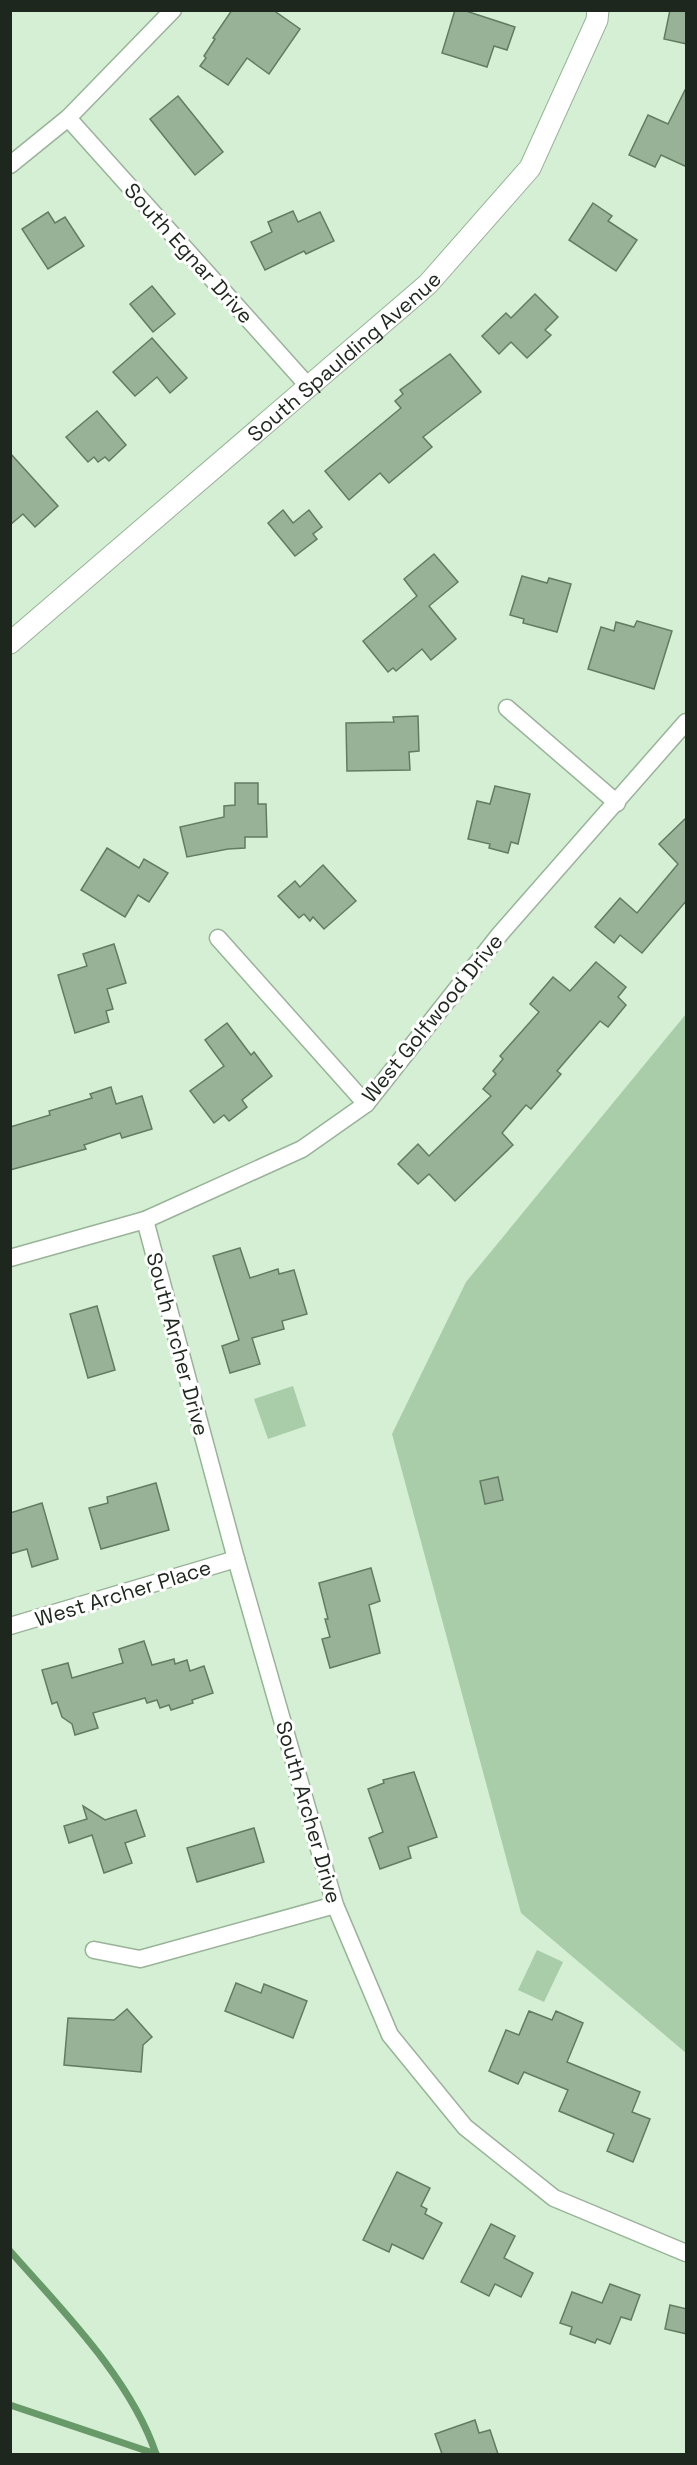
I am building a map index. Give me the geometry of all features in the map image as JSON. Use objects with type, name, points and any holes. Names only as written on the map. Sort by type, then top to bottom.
[{"type":"street","points":[[10,165],[68,118],[173,10]]},
{"type":"street","name":"South Spaulding Avenue","points":[[10,643],[428,284],[530,168],[597,20],[598,10]]},
{"type":"street","name":"South Egnar Drive","points":[[68,118],[309,387]]},
{"type":"street","points":[[507,708],[617,803]]},
{"type":"street","name":"West Golfwood Drive","points":[[10,1258],[146,1220],[302,1149],[366,1104],[500,934],[687,722]]},
{"type":"street","points":[[218,938],[366,1104]]},
{"type":"street","name":"South Archer Drive","points":[[146,1220],[236,1559],[335,1905],[390,2035],[465,2127],[554,2198],[687,2253]]},
{"type":"street","name":"West Archer Place","points":[[10,1626],[236,1559]]},
{"type":"street","points":[[94,1950],[140,1959],[335,1905]]},
{"type":"green space","points":[[686,1014],[686,2053],[521,1913],[392,1434],[466,1282]]},
{"type":"green space","points":[[293,1386],[306,1426],[268,1439],[254,1399]]},
{"type":"green space","points":[[537,1950],[563,1962],[544,2002],[518,1990]]},
{"type":"building","points":[[232,10],[273,10],[300,29],[269,74],[247,58],[228,85],[200,66],[215,39],[213,38]]},
{"type":"building","points":[[455,10],[463,10],[515,27],[507,50],[494,46],[487,67],[442,53]]},
{"type":"building","points":[[670,10],[687,10],[687,44],[664,39]]},
{"type":"building","points":[[687,86],[687,167],[661,155],[655,167],[629,155],[648,115],[668,124]]},
{"type":"building","points":[[178,96],[223,152],[195,175],[150,119]]},
{"type":"building","points":[[593,203],[612,216],[608,221],[637,240],[616,271],[569,240]]},
{"type":"building","points":[[293,211],[298,222],[320,212],[334,241],[306,254],[304,251],[265,270],[251,242],[272,232],[268,222]]},
{"type":"building","points":[[48,212],[55,223],[65,217],[84,246],[48,269],[22,229]]},
{"type":"building","points":[[152,286],[175,314],[153,332],[130,304]]},
{"type":"building","points":[[535,294],[558,317],[545,330],[551,335],[527,358],[511,342],[499,354],[482,336],[506,313],[511,318]]},
{"type":"building","points":[[152,338],[187,378],[170,393],[157,377],[135,396],[113,372]]},
{"type":"building","points":[[450,354],[481,392],[423,437],[432,447],[389,483],[380,473],[349,500],[325,471],[401,408],[395,401],[403,394],[400,390]]},
{"type":"building","points":[[97,411],[126,445],[109,461],[105,457],[98,462],[94,457],[88,462],[66,437]]},
{"type":"building","points":[[10,453],[58,506],[35,527],[23,514],[10,525]]},
{"type":"building","points":[[283,510],[293,523],[309,510],[322,527],[313,534],[317,539],[295,556],[268,523]]},
{"type":"building","points":[[434,554],[458,582],[429,606],[456,639],[431,660],[422,649],[396,671],[393,668],[388,672],[363,641],[417,596],[404,579]]},
{"type":"building","points":[[522,576],[547,583],[549,578],[571,584],[557,632],[523,623],[524,619],[510,615]]},
{"type":"building","points":[[637,621],[672,631],[654,689],[588,669],[601,627],[614,631],[616,622],[634,627]]},
{"type":"building","points":[[418,716],[419,751],[409,752],[410,770],[347,771],[346,723],[394,722],[393,717]]},
{"type":"building","points":[[235,783],[258,783],[258,804],[266,804],[267,837],[245,837],[245,848],[187,857],[180,827],[224,817],[224,806],[235,805]]},
{"type":"building","points":[[495,786],[530,794],[518,844],[511,842],[508,853],[489,848],[490,844],[468,839],[477,801],[490,804]]},
{"type":"building","points":[[687,817],[687,900],[642,953],[620,935],[614,943],[595,927],[620,898],[637,913],[678,864],[659,844]]},
{"type":"building","points":[[107,848],[139,868],[144,859],[168,873],[149,902],[138,895],[125,917],[81,890]]},
{"type":"building","points":[[323,865],[356,901],[324,929],[313,917],[310,921],[304,914],[299,918],[278,896],[295,881],[300,887]]},
{"type":"building","points":[[114,944],[126,983],[107,989],[113,1009],[106,1011],[109,1022],[75,1033],[58,975],[87,966],[83,954]]},
{"type":"building","points":[[596,962],[626,987],[618,997],[626,1005],[608,1027],[600,1021],[557,1071],[561,1074],[531,1109],[526,1105],[502,1133],[513,1145],[455,1201],[429,1174],[418,1184],[398,1164],[418,1144],[429,1156],[491,1096],[483,1089],[496,1074],[493,1071],[503,1059],[500,1056],[539,1012],[530,1004],[553,977],[570,991]]},
{"type":"building","points":[[227,1023],[251,1055],[254,1052],[272,1076],[242,1100],[247,1107],[229,1121],[224,1115],[214,1123],[190,1091],[224,1066],[205,1040]]},
{"type":"building","points":[[111,1087],[116,1104],[142,1096],[152,1129],[122,1138],[120,1133],[84,1145],[86,1149],[10,1170],[10,1127],[50,1115],[49,1111],[92,1098],[90,1094]]},
{"type":"building","points":[[240,1248],[250,1278],[278,1269],[279,1274],[294,1270],[307,1314],[282,1321],[284,1329],[252,1338],[260,1364],[230,1373],[222,1346],[239,1340],[213,1256]]},
{"type":"building","points":[[97,1306],[115,1370],[88,1378],[70,1314]]},
{"type":"building","points":[[498,1477],[503,1500],[485,1504],[480,1481]]},
{"type":"building","points":[[156,1483],[169,1530],[101,1549],[89,1508],[108,1503],[107,1497]]},
{"type":"building","points":[[42,1503],[58,1559],[32,1567],[27,1549],[10,1554],[10,1513]]},
{"type":"building","points":[[371,1568],[380,1601],[369,1605],[380,1653],[330,1668],[322,1639],[330,1637],[325,1619],[328,1619],[319,1583]]},
{"type":"building","points":[[144,1641],[152,1665],[174,1659],[175,1664],[187,1660],[190,1671],[204,1666],[213,1693],[171,1710],[169,1705],[160,1708],[157,1700],[147,1703],[145,1698],[93,1713],[98,1728],[75,1735],[72,1724],[62,1717],[57,1702],[52,1704],[42,1670],[68,1663],[72,1678],[123,1663],[119,1649]]},
{"type":"building","points":[[414,1772],[437,1837],[408,1847],[411,1858],[380,1869],[369,1838],[383,1832],[368,1789],[384,1783],[383,1780]]},
{"type":"building","points":[[83,1806],[105,1820],[136,1810],[145,1836],[125,1843],[132,1863],[104,1873],[92,1835],[69,1843],[64,1826],[87,1819]]},
{"type":"building","points":[[254,1828],[264,1862],[197,1882],[187,1848]]},
{"type":"building","points":[[236,1983],[261,1993],[264,1984],[307,2001],[293,2038],[225,2011]]},
{"type":"building","points":[[127,2009],[152,2037],[143,2045],[141,2072],[64,2065],[68,2018],[114,2020]]},
{"type":"building","points":[[529,2011],[552,2020],[556,2011],[583,2023],[567,2062],[640,2092],[632,2112],[650,2119],[633,2162],[607,2151],[614,2134],[559,2111],[568,2090],[524,2072],[518,2084],[489,2071],[506,2030],[519,2035]]},
{"type":"building","points":[[397,2172],[430,2188],[421,2206],[427,2209],[425,2214],[442,2223],[423,2259],[392,2244],[389,2252],[363,2240]]},
{"type":"building","points":[[491,2224],[515,2236],[504,2258],[533,2273],[521,2297],[495,2284],[489,2296],[461,2282]]},
{"type":"building","points":[[610,2284],[640,2295],[631,2320],[621,2317],[610,2344],[597,2339],[595,2343],[570,2334],[572,2327],[560,2323],[572,2292],[602,2303]]},
{"type":"building","points":[[670,2305],[687,2309],[687,2334],[665,2329]]},
{"type":"building","points":[[475,2420],[479,2433],[490,2430],[498,2454],[442,2454],[435,2434]]},
{"type":"waterway","points":[[10,2251],[72,2321],[113,2372],[145,2426],[156,2454]]},
{"type":"waterway","points":[[10,2405],[156,2454]]}]
